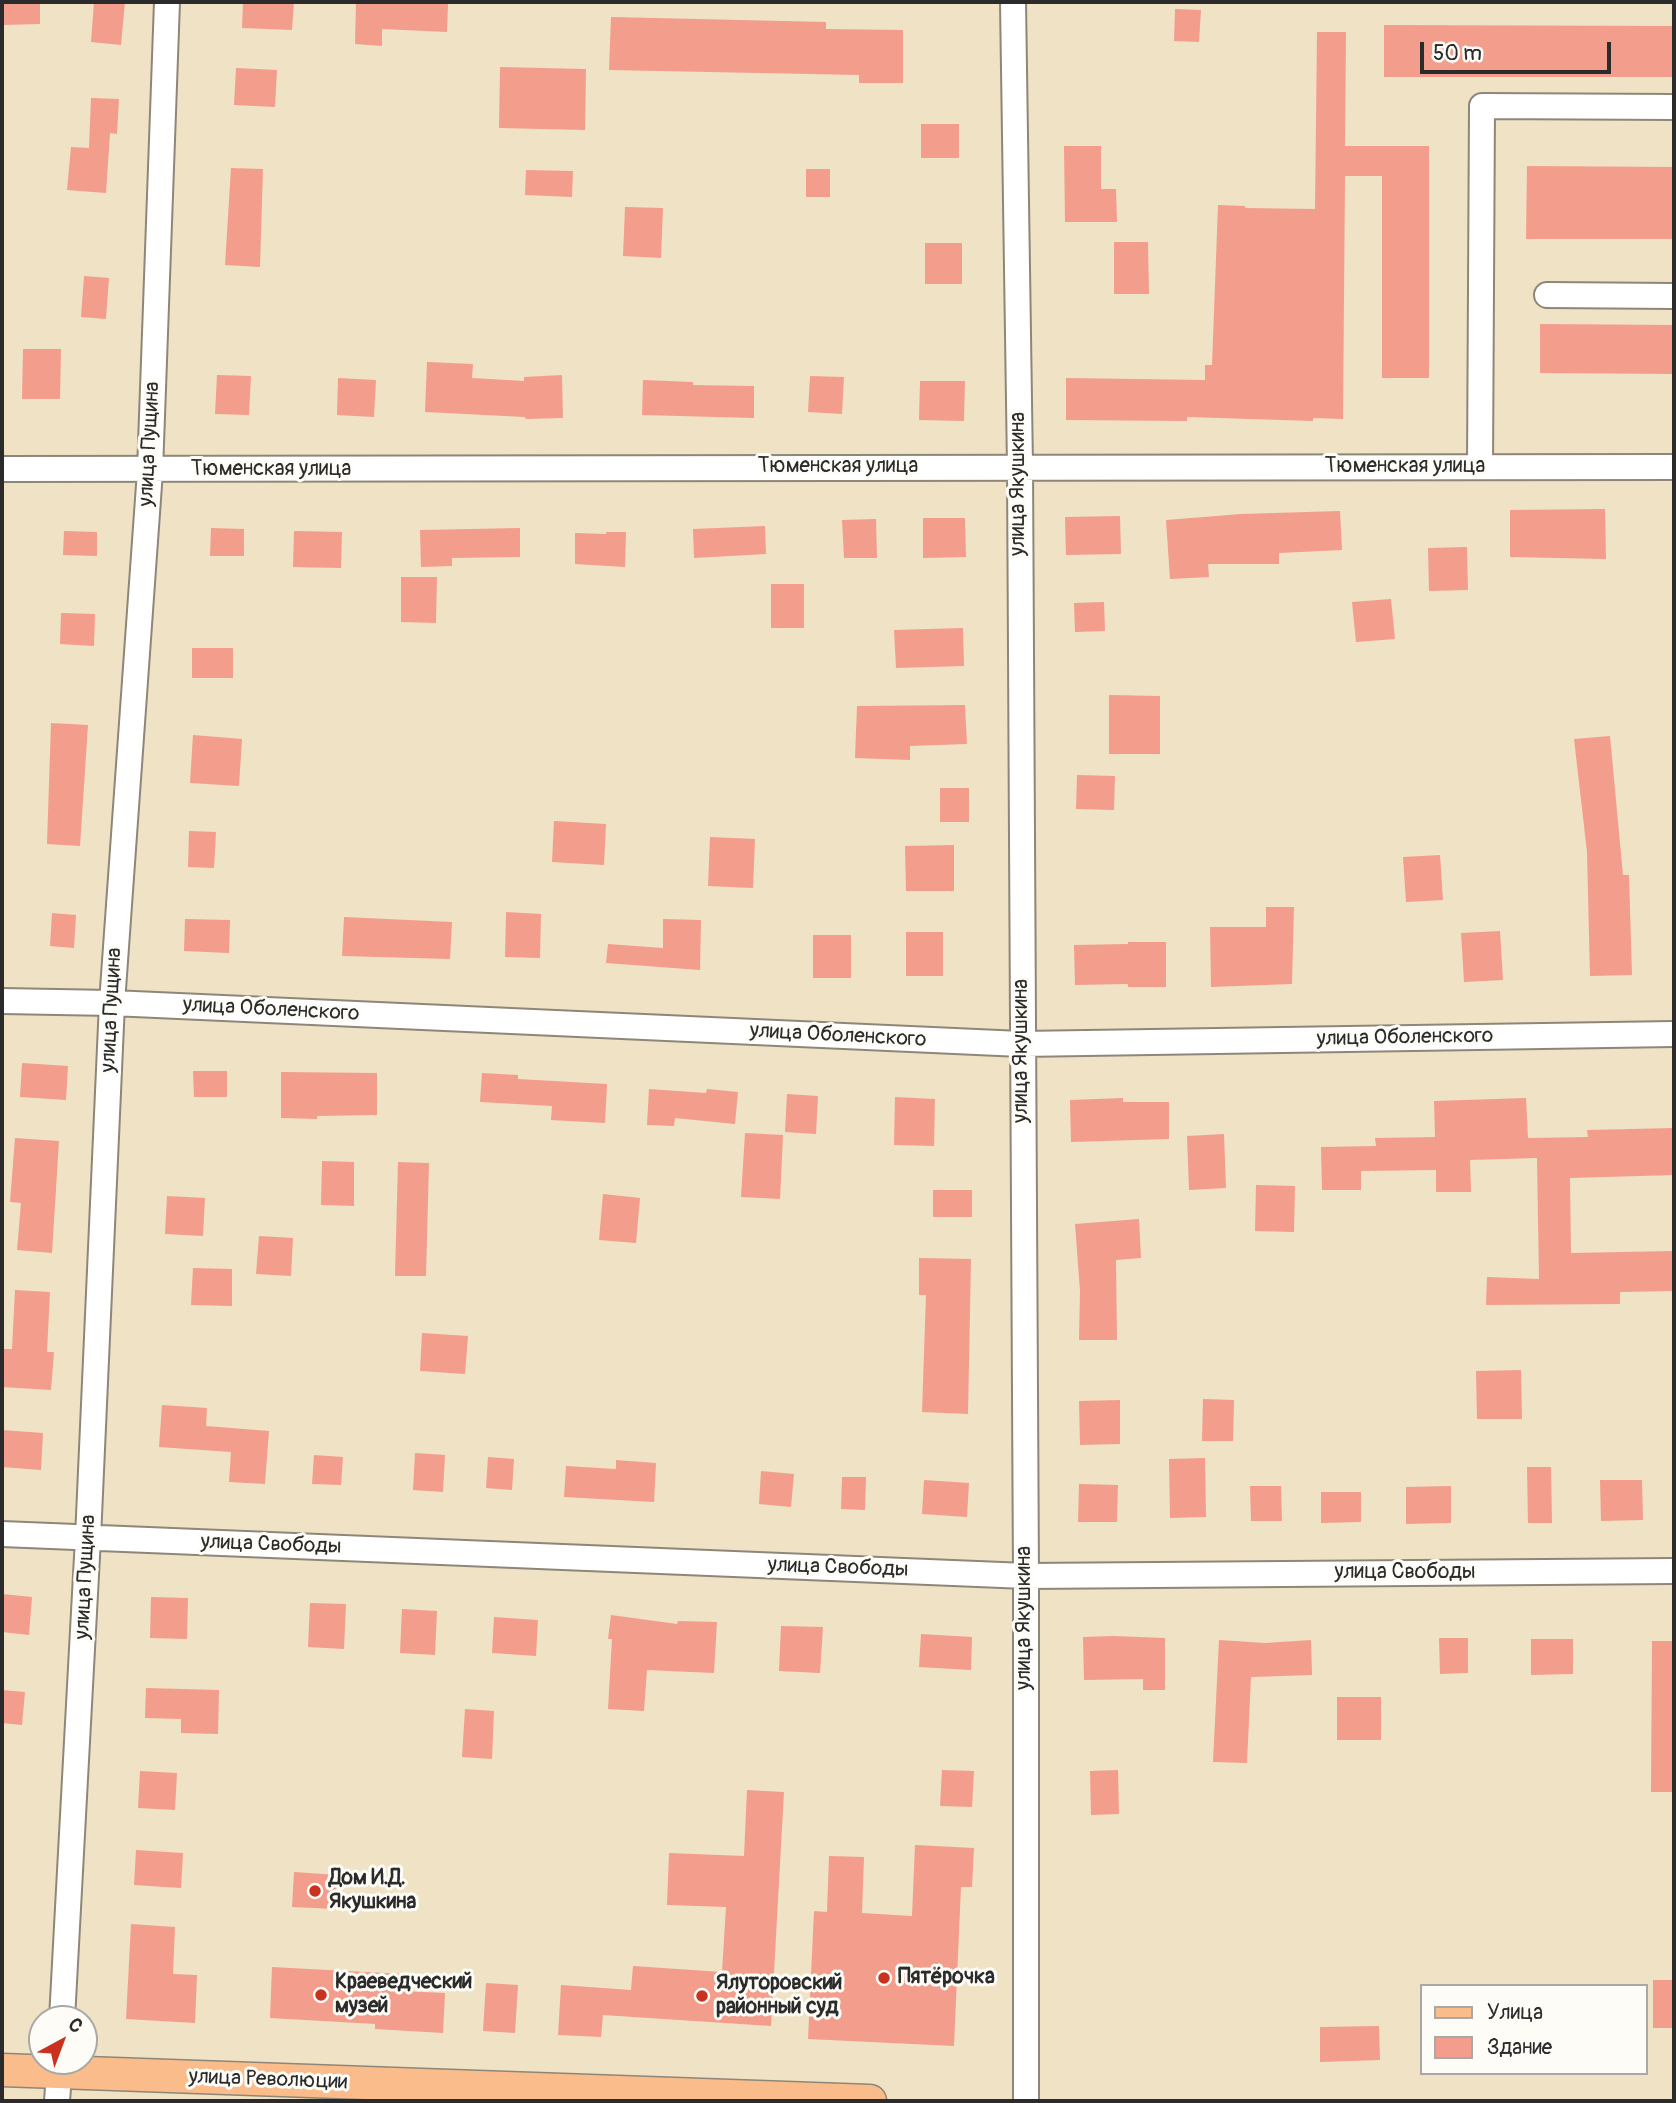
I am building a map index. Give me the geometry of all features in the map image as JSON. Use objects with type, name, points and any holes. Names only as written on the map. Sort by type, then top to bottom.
[{"type":"main road","name":"улица Революции","points":[[2,2070],[59,2078],[870,2101]]},
{"type":"street","name":"улица Пущина","points":[[63,2005],[89,1538],[112,1003],[150,471],[167,2]]},
{"type":"street","name":"улица Якушкина","points":[[1013,2],[1020,467],[1026,2101]]},
{"type":"street","points":[[1480,467],[1482,106],[1674,107]]},
{"type":"street","points":[[1547,295],[1674,296]]},
{"type":"street","name":"Тюменская улица","points":[[2,469],[150,471],[1674,467]]},
{"type":"street","name":"улица Оболенского","points":[[2,1001],[112,1003],[1021,1044],[1674,1034]]},
{"type":"street","name":"улица Свободы","points":[[2,1534],[1026,1576],[1674,1571]]},
{"type":"building","points":[[2,2],[40,2],[40,24],[2,25]]},
{"type":"building","points":[[94,2],[125,2],[121,45],[91,42]]},
{"type":"building","points":[[243,2],[294,2],[292,30],[242,28]]},
{"type":"building","points":[[356,2],[448,4],[447,32],[382,29],[382,46],[355,44]]},
{"type":"building","points":[[1175,9],[1201,10],[1199,42],[1174,41]]},
{"type":"building","points":[[611,17],[826,22],[826,29],[903,30],[903,83],[859,83],[859,75],[609,70]]},
{"type":"building","points":[[1384,25],[1674,26],[1674,77],[1384,77]]},
{"type":"building","points":[[1317,32],[1346,32],[1345,146],[1429,146],[1429,378],[1382,378],[1382,176],[1345,176],[1343,419],[1313,418],[1313,421],[1187,417],[1187,421],[1066,420],[1066,378],[1205,380],[1205,365],[1212,365],[1218,205],[1315,209]]},
{"type":"building","points":[[500,67],[586,69],[585,130],[499,128]]},
{"type":"building","points":[[236,68],[277,70],[275,107],[234,105]]},
{"type":"building","points":[[91,98],[119,99],[117,134],[110,133],[106,193],[67,190],[71,147],[89,148]]},
{"type":"building","points":[[921,124],[959,124],[959,158],[921,158]]},
{"type":"building","points":[[1064,146],[1101,146],[1101,189],[1116,189],[1117,222],[1065,222]]},
{"type":"building","points":[[1527,166],[1674,167],[1674,239],[1526,239]]},
{"type":"building","points":[[231,168],[263,169],[260,267],[225,265]]},
{"type":"building","points":[[806,169],[830,169],[830,197],[806,197]]},
{"type":"building","points":[[526,170],[573,171],[572,197],[525,195]]},
{"type":"building","points":[[625,207],[663,208],[661,258],[623,256]]},
{"type":"building","points":[[1114,242],[1148,242],[1149,294],[1114,294]]},
{"type":"building","points":[[925,243],[962,243],[962,284],[925,284]]},
{"type":"building","points":[[84,276],[109,278],[106,319],[81,317]]},
{"type":"building","points":[[1540,324],[1674,325],[1674,374],[1540,373]]},
{"type":"building","points":[[23,349],[61,349],[60,399],[22,399]]},
{"type":"building","points":[[427,362],[473,364],[472,378],[524,381],[524,377],[562,375],[563,418],[526,419],[425,412]]},
{"type":"building","points":[[217,375],[251,376],[249,415],[215,414]]},
{"type":"building","points":[[810,376],[844,377],[842,414],[808,412]]},
{"type":"building","points":[[338,378],[376,380],[374,417],[337,415]]},
{"type":"building","points":[[643,380],[693,382],[693,385],[754,386],[754,418],[642,415]]},
{"type":"building","points":[[920,381],[965,381],[964,421],[919,420]]},
{"type":"building","points":[[1605,509],[1606,559],[1510,557],[1510,510]]},
{"type":"building","points":[[1340,511],[1342,550],[1279,553],[1279,564],[1208,564],[1209,577],[1170,579],[1166,520],[1241,514]]},
{"type":"building","points":[[1120,516],[1121,554],[1066,555],[1065,517]]},
{"type":"building","points":[[923,518],[965,518],[966,557],[923,558]]},
{"type":"building","points":[[876,519],[877,558],[844,558],[842,520]]},
{"type":"building","points":[[765,526],[766,554],[694,558],[693,529]]},
{"type":"building","points":[[211,528],[244,529],[244,556],[210,556]]},
{"type":"building","points":[[520,528],[520,557],[452,558],[452,566],[421,567],[420,530]]},
{"type":"building","points":[[64,531],[97,532],[97,556],[63,555]]},
{"type":"building","points":[[294,531],[342,532],[341,568],[293,567]]},
{"type":"building","points":[[626,532],[625,567],[575,564],[575,533]]},
{"type":"building","points":[[1467,547],[1468,590],[1429,591],[1428,548]]},
{"type":"building","points":[[401,577],[437,577],[436,623],[401,622]]},
{"type":"building","points":[[771,584],[804,584],[804,628],[771,628]]},
{"type":"building","points":[[1391,599],[1395,639],[1356,642],[1352,602]]},
{"type":"building","points":[[1104,602],[1105,631],[1075,632],[1074,603]]},
{"type":"building","points":[[61,613],[95,614],[94,646],[60,644]]},
{"type":"building","points":[[963,628],[964,666],[896,668],[894,630]]},
{"type":"building","points":[[192,648],[233,648],[233,678],[192,678]]},
{"type":"building","points":[[1109,695],[1160,696],[1160,754],[1109,754]]},
{"type":"building","points":[[965,705],[967,744],[910,746],[910,760],[855,758],[857,706]]},
{"type":"building","points":[[51,723],[88,725],[80,846],[47,844]]},
{"type":"building","points":[[193,735],[242,739],[239,786],[190,783]]},
{"type":"building","points":[[1610,736],[1623,875],[1629,875],[1632,975],[1590,976],[1587,852],[1574,739]]},
{"type":"building","points":[[1077,775],[1115,776],[1114,810],[1076,809]]},
{"type":"building","points":[[940,788],[969,788],[969,822],[940,822]]},
{"type":"building","points":[[554,821],[606,824],[604,865],[552,862]]},
{"type":"building","points":[[189,831],[216,832],[214,868],[188,867]]},
{"type":"building","points":[[710,837],[755,839],[753,888],[708,886]]},
{"type":"building","points":[[954,845],[954,891],[906,891],[905,846]]},
{"type":"building","points":[[1440,855],[1443,900],[1406,902],[1403,857]]},
{"type":"building","points":[[1266,907],[1294,907],[1292,984],[1211,987],[1210,927],[1266,927]]},
{"type":"building","points":[[506,912],[541,914],[540,958],[505,957]]},
{"type":"building","points":[[52,913],[76,915],[74,948],[50,946]]},
{"type":"building","points":[[344,917],[452,922],[450,959],[342,956]]},
{"type":"building","points":[[185,919],[230,920],[229,953],[184,951]]},
{"type":"building","points":[[663,919],[701,920],[700,970],[606,963],[608,944],[663,948]]},
{"type":"building","points":[[1500,931],[1503,980],[1464,982],[1461,933]]},
{"type":"building","points":[[906,932],[943,932],[943,976],[906,976]]},
{"type":"building","points":[[813,935],[851,935],[851,978],[813,978]]},
{"type":"building","points":[[1166,942],[1166,987],[1128,987],[1128,984],[1075,985],[1074,945]]},
{"type":"building","points":[[22,1063],[68,1066],[66,1100],[20,1097]]},
{"type":"building","points":[[193,1071],[227,1071],[227,1097],[194,1097]]},
{"type":"building","points":[[281,1072],[377,1073],[377,1115],[317,1116],[317,1119],[281,1118]]},
{"type":"building","points":[[482,1073],[518,1075],[518,1079],[607,1084],[605,1123],[551,1120],[552,1106],[480,1102]]},
{"type":"building","points":[[649,1089],[738,1092],[735,1124],[675,1118],[674,1126],[647,1125]]},
{"type":"building","points":[[787,1094],[818,1096],[816,1134],[785,1132]]},
{"type":"building","points":[[895,1097],[935,1099],[934,1146],[894,1145]]},
{"type":"building","points":[[1123,1098],[1123,1102],[1169,1102],[1169,1139],[1071,1142],[1070,1100]]},
{"type":"building","points":[[1526,1098],[1528,1138],[1588,1137],[1587,1130],[1674,1128],[1674,1175],[1570,1178],[1571,1253],[1674,1251],[1674,1291],[1620,1292],[1620,1304],[1486,1305],[1487,1277],[1539,1279],[1537,1158],[1470,1160],[1471,1192],[1436,1192],[1436,1170],[1361,1171],[1361,1190],[1322,1190],[1321,1147],[1376,1146],[1375,1138],[1435,1137],[1434,1101]]},
{"type":"building","points":[[745,1133],[783,1135],[780,1199],[741,1197]]},
{"type":"building","points":[[1224,1134],[1226,1188],[1189,1190],[1187,1136]]},
{"type":"building","points":[[15,1138],[59,1141],[52,1253],[17,1250],[21,1203],[10,1202]]},
{"type":"building","points":[[322,1161],[354,1162],[354,1206],[321,1205]]},
{"type":"building","points":[[398,1162],[429,1163],[426,1276],[395,1276]]},
{"type":"building","points":[[1256,1185],[1295,1186],[1294,1232],[1255,1231]]},
{"type":"building","points":[[933,1190],[972,1190],[972,1217],[933,1217]]},
{"type":"building","points":[[603,1194],[640,1198],[636,1243],[599,1240]]},
{"type":"building","points":[[167,1196],[205,1198],[203,1236],[165,1234]]},
{"type":"building","points":[[1139,1219],[1141,1258],[1116,1260],[1117,1340],[1079,1340],[1080,1291],[1075,1224]]},
{"type":"building","points":[[259,1236],[293,1238],[291,1276],[256,1274]]},
{"type":"building","points":[[919,1258],[971,1259],[968,1414],[922,1412],[926,1295],[919,1295]]},
{"type":"building","points":[[193,1268],[232,1269],[232,1306],[191,1305]]},
{"type":"building","points":[[15,1290],[50,1292],[47,1352],[54,1352],[51,1390],[2,1387],[4,1349],[12,1349]]},
{"type":"building","points":[[422,1333],[468,1336],[465,1374],[420,1371]]},
{"type":"building","points":[[1521,1370],[1522,1419],[1477,1419],[1476,1371]]},
{"type":"building","points":[[1203,1399],[1234,1400],[1233,1441],[1202,1441]]},
{"type":"building","points":[[1120,1400],[1120,1444],[1080,1445],[1079,1401]]},
{"type":"building","points":[[162,1405],[207,1408],[206,1426],[269,1431],[265,1484],[229,1482],[231,1452],[159,1447]]},
{"type":"building","points":[[2,1430],[43,1433],[41,1470],[2,1467]]},
{"type":"building","points":[[415,1453],[445,1455],[443,1492],[413,1490]]},
{"type":"building","points":[[314,1455],[343,1457],[341,1485],[312,1484]]},
{"type":"building","points":[[488,1457],[514,1459],[512,1490],[486,1488]]},
{"type":"building","points":[[1205,1458],[1206,1517],[1170,1518],[1169,1459]]},
{"type":"building","points":[[616,1460],[656,1463],[654,1502],[564,1497],[566,1466],[616,1469]]},
{"type":"building","points":[[1527,1467],[1551,1467],[1552,1523],[1528,1523]]},
{"type":"building","points":[[761,1471],[794,1474],[791,1507],[759,1504]]},
{"type":"building","points":[[842,1477],[866,1477],[865,1510],[841,1509]]},
{"type":"building","points":[[924,1480],[969,1483],[967,1517],[922,1514]]},
{"type":"building","points":[[1600,1480],[1642,1480],[1643,1520],[1601,1521]]},
{"type":"building","points":[[1079,1484],[1118,1485],[1117,1522],[1078,1522]]},
{"type":"building","points":[[1250,1486],[1281,1486],[1282,1521],[1251,1521]]},
{"type":"building","points":[[1451,1486],[1451,1523],[1406,1524],[1406,1487]]},
{"type":"building","points":[[1321,1492],[1361,1492],[1361,1522],[1321,1523]]},
{"type":"building","points":[[2,1594],[32,1597],[29,1635],[2,1632]]},
{"type":"building","points":[[151,1597],[188,1598],[187,1639],[150,1638]]},
{"type":"building","points":[[310,1603],[346,1604],[344,1649],[308,1647]]},
{"type":"building","points":[[402,1609],[437,1611],[435,1655],[400,1653]]},
{"type":"building","points":[[611,1615],[677,1624],[678,1621],[717,1622],[714,1673],[647,1670],[644,1711],[608,1709],[612,1639],[608,1639]]},
{"type":"building","points":[[494,1617],[538,1620],[536,1656],[492,1653]]},
{"type":"building","points":[[781,1626],[823,1627],[820,1673],[779,1671]]},
{"type":"building","points":[[921,1634],[972,1637],[971,1670],[919,1667]]},
{"type":"building","points":[[1083,1637],[1165,1638],[1165,1690],[1143,1690],[1143,1679],[1084,1680]]},
{"type":"building","points":[[1439,1638],[1468,1638],[1468,1673],[1440,1674]]},
{"type":"building","points":[[1531,1639],[1573,1639],[1573,1674],[1531,1675]]},
{"type":"building","points":[[1219,1640],[1265,1643],[1311,1640],[1312,1675],[1251,1677],[1247,1763],[1213,1762]]},
{"type":"building","points":[[1652,1641],[1674,1641],[1674,1792],[1651,1792]]},
{"type":"building","points":[[146,1688],[219,1690],[218,1734],[181,1733],[181,1719],[145,1718]]},
{"type":"building","points":[[2,1690],[25,1692],[22,1725],[2,1723]]},
{"type":"building","points":[[1337,1697],[1381,1697],[1381,1740],[1337,1740]]},
{"type":"building","points":[[465,1709],[494,1711],[492,1759],[462,1757]]},
{"type":"building","points":[[942,1770],[974,1771],[972,1807],[940,1806]]},
{"type":"building","points":[[1118,1770],[1119,1814],[1091,1815],[1090,1771]]},
{"type":"building","points":[[140,1771],[177,1773],[175,1810],[138,1808]]},
{"type":"building","points":[[747,1790],[784,1792],[771,2026],[603,2015],[601,2037],[558,2035],[561,1985],[631,1990],[633,1966],[722,1972],[726,1907],[667,1905],[669,1853],[744,1856]]},
{"type":"building","name":"Пятёрочка","points":[[915,1845],[974,1848],[972,1887],[961,1887],[954,2046],[808,2039],[814,1911],[827,1912],[829,1856],[864,1857],[862,1913],[912,1916]]},
{"type":"building","points":[[136,1850],[183,1853],[181,1888],[134,1885]]},
{"type":"building","name":"Дом И.Д. Якушкина","points":[[294,1872],[337,1875],[335,1909],[292,1907]]},
{"type":"building","points":[[131,1924],[175,1927],[173,1974],[197,1975],[195,2023],[126,2019]]},
{"type":"building","points":[[272,1967],[403,1974],[402,1991],[445,1993],[443,2033],[375,2029],[375,2024],[270,2018]]},
{"type":"building","points":[[1653,1980],[1674,1980],[1674,2028],[1653,2028]]},
{"type":"building","points":[[486,1983],[518,1985],[515,2033],[483,2031]]},
{"type":"building","points":[[1379,2026],[1380,2060],[1320,2062],[1320,2027]]},
{"type":"place","name":"Дом И.Д. Якушкина","points":[[315,1891]]},
{"type":"place","name":"Пятёрочка","points":[[884,1978]]},
{"type":"place","name":"Краеведческий музей","points":[[321,1995]]},
{"type":"place","name":"Ялуторовский районный суд","points":[[702,1996]]}]
